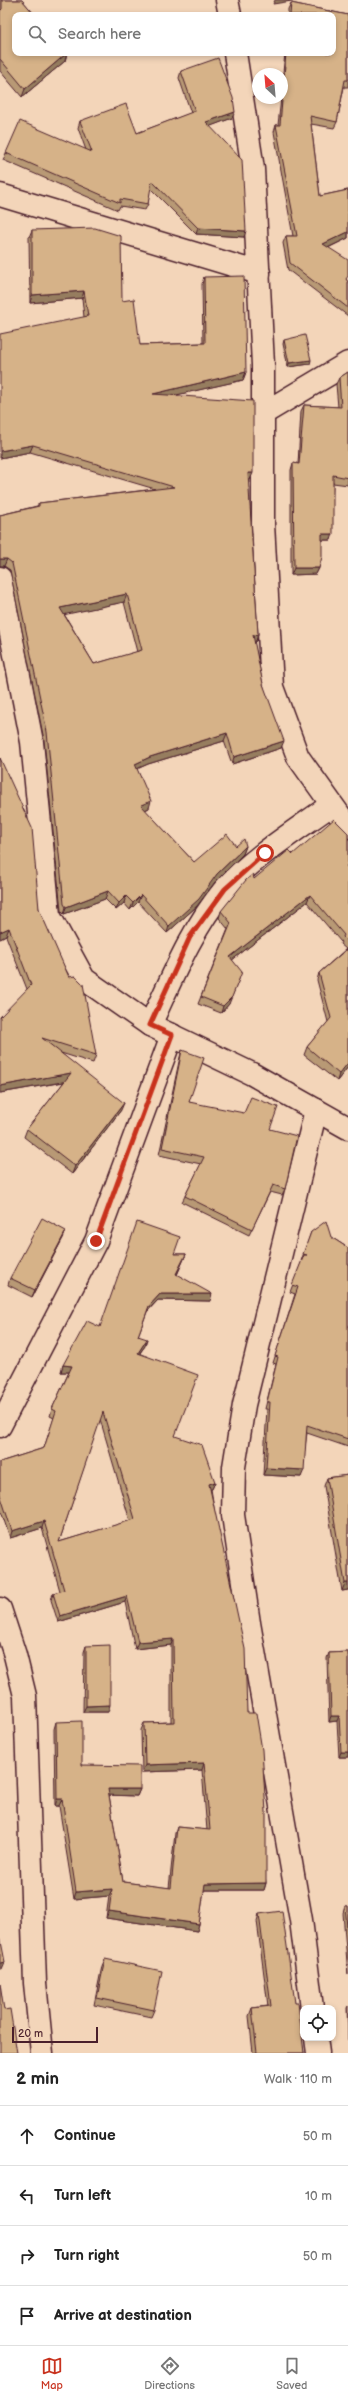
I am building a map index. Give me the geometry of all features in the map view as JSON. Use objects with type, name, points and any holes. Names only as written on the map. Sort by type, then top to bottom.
[{"type":"street","points":[[227,0],[229,12]]},
{"type":"street","points":[[235,56],[253,170],[259,273],[264,413],[263,524],[272,688],[298,757],[348,827]]},
{"type":"street","points":[[0,195],[259,273]]},
{"type":"street","points":[[264,413],[348,363]]},
{"type":"street","points":[[0,578],[32,742],[49,915],[84,979],[150,1025],[252,1074],[348,1128]]},
{"type":"street","points":[[150,1025],[190,937],[225,889],[265,853],[331,805]]},
{"type":"street","points":[[0,1426],[96,1241],[172,1035]]},
{"type":"street","points":[[312,2005],[301,1920],[250,1631],[233,1515],[234,1467],[244,1405],[316,1110]]},
{"type":"street","points":[[0,1609],[15,1655],[25,1696],[35,1984],[42,2053]]},
{"type":"street","points":[[316,2041],[318,2053]]},
{"type":"building","points":[[2,0],[22,0],[32,12],[12,12],[12,56],[64,56],[25,89],[0,59],[0,11],[2,9]]},
{"type":"building","points":[[291,3],[334,12],[290,12]]},
{"type":"building","points":[[336,12],[348,15],[348,80],[345,80],[337,122],[310,116],[320,196],[348,190],[348,232],[323,244],[348,260],[348,276],[346,279],[348,282],[348,308],[290,263],[286,236],[297,236],[276,125],[280,125],[282,104],[288,104],[288,68],[285,68],[286,56],[336,56]]},
{"type":"building","points":[[218,58],[233,98],[235,112],[206,122],[242,160],[246,231],[198,228],[152,181],[148,204],[120,199],[120,203],[6,153],[20,121],[92,152],[80,121],[126,104],[137,133],[195,111],[181,71]]},
{"type":"building","points":[[95,228],[121,236],[122,301],[134,299],[140,345],[205,343],[204,277],[244,276],[246,372],[153,394],[253,401],[253,473],[248,473],[258,634],[253,635],[263,684],[284,741],[234,757],[227,733],[150,757],[135,764],[151,801],[141,805],[194,862],[227,834],[236,846],[244,839],[246,846],[217,874],[199,899],[169,926],[141,895],[133,903],[126,896],[119,903],[108,891],[66,907],[64,904],[47,732],[12,563],[7,559],[0,559],[0,515],[39,506],[39,503],[174,487],[33,445],[0,451],[0,334],[88,316],[84,291],[32,295],[32,230]],"holes":[[[127,594],[142,650],[94,664],[60,608]]]},
{"type":"building","points":[[305,335],[311,360],[289,363],[284,340]]},
{"type":"building","points":[[348,372],[348,478],[333,475],[333,534],[322,534],[322,557],[319,568],[294,568],[293,463],[299,464],[304,405],[341,407],[339,378]]},
{"type":"building","points":[[0,758],[32,828],[39,909],[69,977],[75,976],[83,984],[96,1055],[42,1038],[124,1103],[75,1166],[27,1129],[71,1073],[0,1086],[0,1017],[31,985],[9,928],[0,932]]},
{"type":"building","points":[[334,819],[348,833],[348,864],[346,866],[348,868],[348,942],[343,937],[344,935],[310,895],[230,957],[242,972],[232,997],[223,1006],[201,997],[231,923],[221,911],[246,880],[253,874],[254,879],[289,850],[293,854]]},
{"type":"building","points":[[348,948],[348,1063],[339,1074],[307,1047],[331,1018],[319,973]]},
{"type":"building","points":[[182,1050],[204,1058],[189,1102],[244,1113],[251,1097],[278,1107],[270,1129],[297,1136],[285,1189],[273,1185],[252,1229],[185,1196],[204,1157],[162,1148]]},
{"type":"building","points":[[42,1218],[66,1231],[35,1290],[10,1278]]},
{"type":"building","points":[[326,1221],[331,1237],[348,1248],[348,1439],[307,1425],[304,1470],[266,1468],[270,1402],[267,1402],[278,1357],[275,1356],[298,1287],[292,1285],[304,1255],[307,1255],[303,1254],[311,1232]]},
{"type":"building","points":[[137,1222],[180,1237],[174,1254],[186,1254],[176,1274],[212,1294],[160,1294],[149,1306],[138,1336],[147,1339],[138,1353],[198,1375],[175,1436],[202,1445],[215,1482],[209,1484],[245,1649],[247,1713],[256,1713],[262,1750],[266,1812],[266,1883],[205,1884],[199,1924],[109,1911],[112,1889],[76,1892],[62,1799],[57,1799],[56,1722],[82,1721],[82,1765],[140,1766],[140,1789],[108,1789],[123,1882],[171,1888],[177,1827],[210,1830],[204,1763],[145,1765],[144,1723],[174,1722],[173,1639],[138,1642],[127,1596],[60,1616],[53,1593],[64,1590],[44,1521],[12,1531],[0,1494],[0,1462],[44,1448],[56,1411],[52,1409],[72,1366],[63,1365],[87,1321],[100,1327]],"holes":[[[103,1412],[135,1519],[59,1542]]]},
{"type":"building","points":[[348,1475],[348,1583],[345,1583],[327,1478]]},
{"type":"building","points":[[110,1645],[110,1705],[86,1706],[86,1646]]},
{"type":"building","points":[[348,1652],[348,1752],[341,1752],[339,1716],[331,1716],[329,1653]]},
{"type":"building","points":[[345,1906],[348,1906],[348,1938]]},
{"type":"building","points":[[282,1911],[295,2003],[298,2003],[300,2041],[303,2041],[304,2053],[257,2053],[252,2008],[271,2006],[259,1914]]},
{"type":"building","points":[[0,1936],[5,1962],[0,1963]]},
{"type":"building","points":[[105,1959],[162,1971],[154,2010],[97,1998]]},
{"type":"building","points":[[0,1983],[4,2010],[10,2009],[17,2053],[0,2053]]},
{"type":"route","points":[[96,1241],[172,1035],[150,1025],[190,937],[225,889],[265,853]]}]
